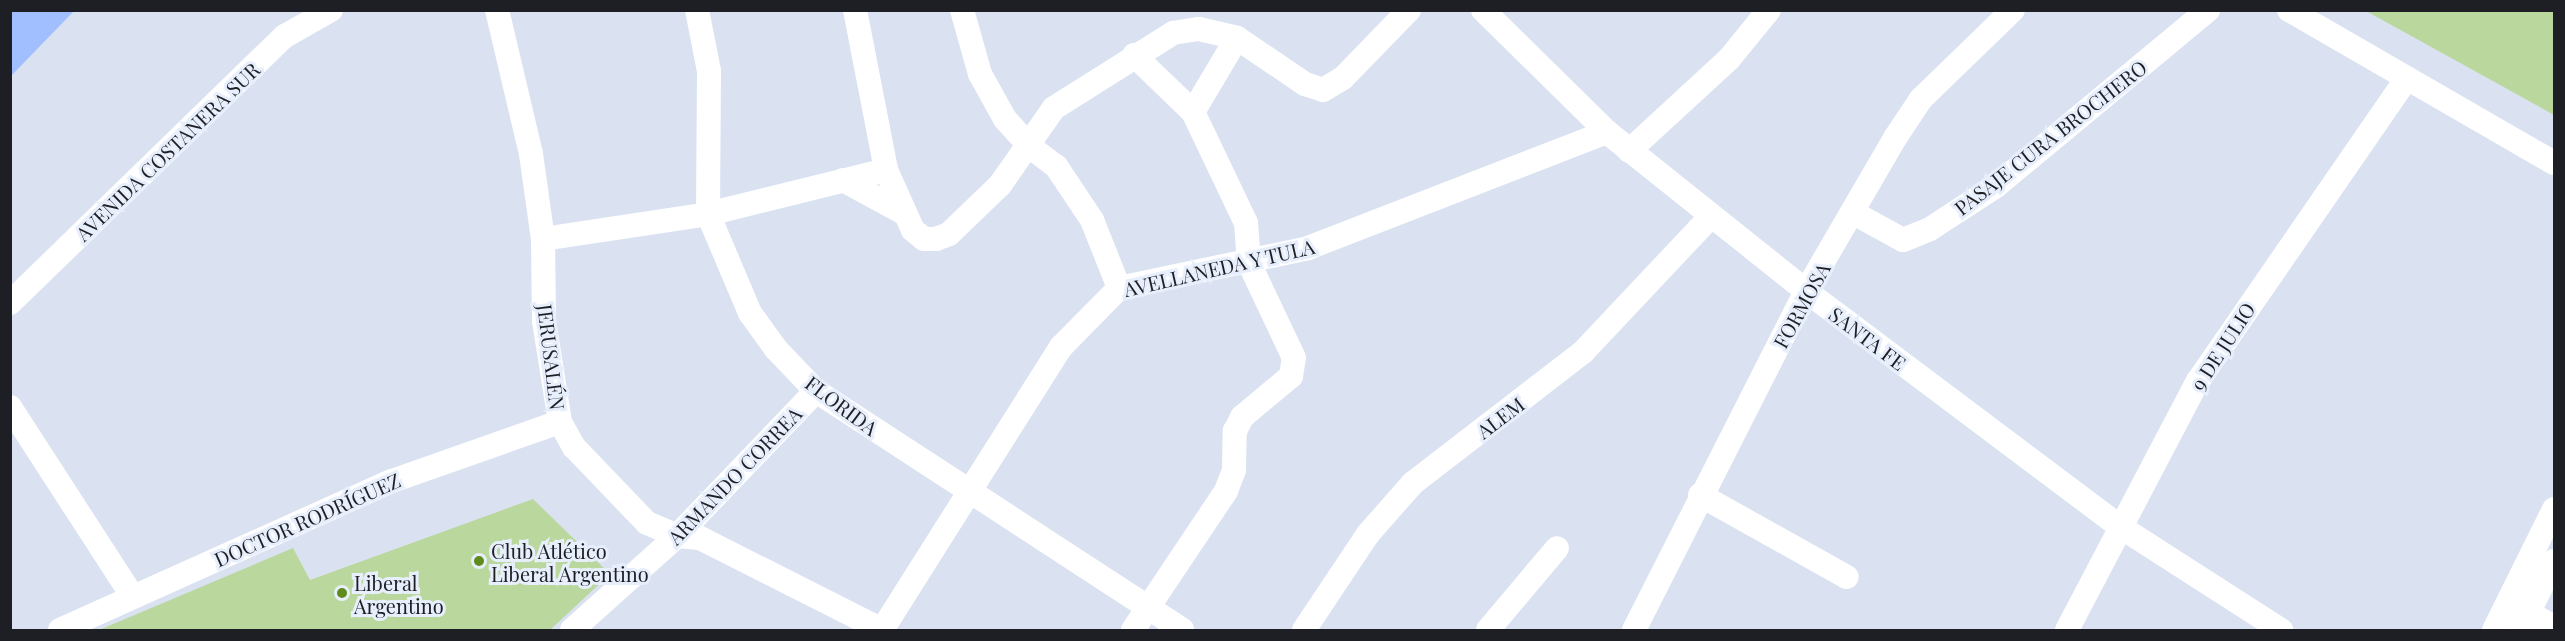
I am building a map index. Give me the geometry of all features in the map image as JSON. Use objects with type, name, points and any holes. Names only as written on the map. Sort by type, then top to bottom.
[{"type":"street","name":"AVENIDA COSTANERA SUR","points":[[10,303],[285,36],[331,10]]},
{"type":"street","name":"JERUSALÉN","points":[[497,10],[531,154],[543,239],[544,321],[560,422],[574,447],[647,523],[677,536],[700,538],[882,630]]},
{"type":"street","name":"FLORIDA","points":[[697,10],[709,71],[708,214],[750,313],[816,391],[1147,611],[1182,630]]},
{"type":"street","points":[[855,10],[886,170],[902,212],[924,239],[949,234],[1000,184],[1054,108],[1134,55],[1173,33],[1199,29],[1237,38],[1305,84],[1323,90],[1343,78],[1409,10]]},
{"type":"street","points":[[962,10],[980,74],[1005,119],[1029,146],[1056,166],[1092,220],[1119,288]]},
{"type":"street","name":"SANTA FE","points":[[1483,10],[1607,132],[1806,291],[2119,526],[2281,630]]},
{"type":"street","points":[[1629,151],[1737,51],[1769,10]]},
{"type":"street","name":"FORMOSA","points":[[1634,630],[1700,495],[1806,291],[1852,212],[1922,99],[2013,10]]},
{"type":"street","name":"PASAJE CURA BROCHERO","points":[[1852,212],[1903,240],[1930,230],[1996,186],[2208,10]]},
{"type":"street","points":[[2289,10],[2554,163]]},
{"type":"street","points":[[1193,112],[1237,38]]},
{"type":"street","points":[[1133,630],[1226,492],[1233,470],[1235,431],[1242,417],[1291,376],[1294,358],[1249,263],[1246,223],[1193,112],[1134,55]]},
{"type":"street","name":"9 DE JULIO","points":[[2067,630],[2119,526],[2234,325],[2406,79]]},
{"type":"street","name":"AVELLANEDA Y TULA","points":[[882,630],[966,492],[1061,347],[1119,288],[1249,263],[1308,248],[1607,132]]},
{"type":"street","points":[[543,239],[708,214],[886,170]]},
{"type":"street","points":[[843,180],[902,212]]},
{"type":"street","name":"ALEM","points":[[1304,630],[1368,534],[1413,483],[1583,352],[1711,216]]},
{"type":"street","name":"ARMANDO CORREA","points":[[572,630],[677,536],[816,391]]},
{"type":"street","points":[[10,407],[133,597]]},
{"type":"street","name":"DOCTOR RODRÍGUEZ","points":[[60,630],[392,481],[560,422]]},
{"type":"street","points":[[1700,495],[1847,577]]},
{"type":"street","points":[[2519,615],[2554,509]]},
{"type":"street","points":[[1488,630],[1557,548]]},
{"type":"street","points":[[2494,630],[2519,615],[2554,561]]},
{"type":"street","points":[[2519,615],[2554,627]]},
{"type":"green space","points":[[2366,11],[2554,11],[2554,115],[2500,85]]},
{"type":"green space","name":"Club Atlético Liberal Argentino","points":[[533,499],[610,574],[550,630],[99,630],[293,548],[310,580]]},
{"type":"water","points":[[10,11],[74,11],[11,76]]},
{"type":"place","name":"Club Atlético Liberal Argentino","points":[[479,561]]},
{"type":"place","name":"Liberal Argentino","points":[[342,593]]}]
